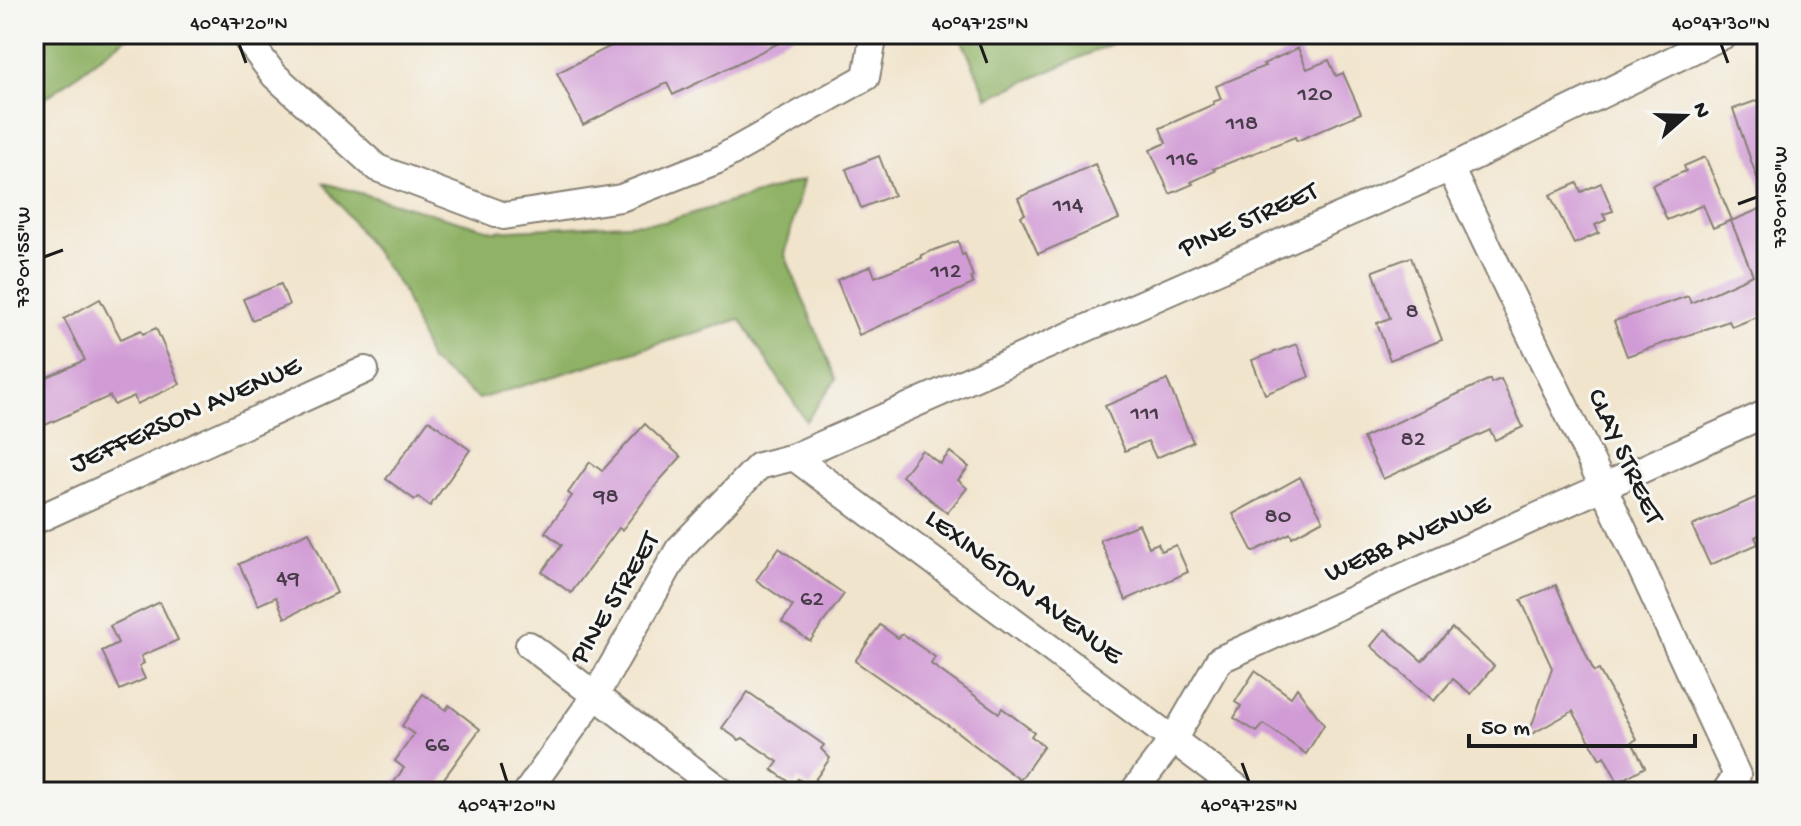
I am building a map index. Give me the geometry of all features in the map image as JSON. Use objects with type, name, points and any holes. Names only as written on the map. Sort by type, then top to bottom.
[{"type":"street","points":[[243,34],[274,75],[377,168],[504,216],[621,198],[718,160],[866,77],[874,34]]},
{"type":"street","name":"PINE STREET","points":[[527,792],[595,696],[679,549],[759,466],[794,457],[1450,168],[1726,34]]},
{"type":"street","name":"CLAY STREET","points":[[1450,168],[1603,486],[1731,784]]},
{"type":"street","name":"JEFFERSON AVENUE","points":[[34,521],[365,370]]},
{"type":"street","name":"WEBB AVENUE","points":[[1133,792],[1173,740],[1219,660],[1767,413]]},
{"type":"street","name":"LEXINGTON AVENUE","points":[[794,457],[1243,792]]},
{"type":"street","points":[[529,645],[722,792]]},
{"type":"green space","points":[[34,34],[131,34],[34,107]]},
{"type":"green space","points":[[959,34],[1134,34],[988,98]]},
{"type":"green space","points":[[803,180],[785,255],[836,379],[806,421],[740,319],[479,399],[430,361],[402,289],[324,183],[494,231],[664,222]]},
{"type":"building","points":[[635,34],[797,34],[673,95],[667,83],[583,125],[557,73]]},
{"type":"building","points":[[1298,48],[1307,69],[1329,60],[1336,76],[1343,73],[1361,113],[1297,141],[1295,137],[1213,169],[1215,171],[1191,182],[1193,184],[1170,194],[1150,150],[1166,143],[1160,128],[1221,99],[1216,86],[1265,66],[1263,64]]},
{"type":"building","points":[[1767,97],[1767,194],[1763,195],[1733,109]]},
{"type":"building","points":[[879,156],[894,195],[861,208],[846,169]]},
{"type":"building","points":[[1705,157],[1732,220],[1713,228],[1703,205],[1667,220],[1652,185],[1686,171],[1684,166]]},
{"type":"building","points":[[1095,164],[1119,219],[1038,254],[1021,216],[1025,214],[1018,198]]},
{"type":"building","points":[[1577,183],[1581,192],[1601,183],[1613,211],[1603,214],[1606,220],[1595,225],[1599,233],[1574,244],[1550,195]]},
{"type":"building","points":[[1767,206],[1767,313],[1732,327],[1729,321],[1627,356],[1614,321],[1688,296],[1691,303],[1753,275],[1731,221]]},
{"type":"building","points":[[958,241],[973,284],[859,335],[837,280],[871,266],[875,277]]},
{"type":"building","points":[[1411,257],[1442,340],[1390,360],[1377,323],[1390,318],[1373,271]]},
{"type":"building","points":[[281,284],[289,305],[252,320],[243,299]]},
{"type":"building","points":[[100,299],[121,339],[141,330],[143,334],[156,328],[180,384],[137,404],[134,396],[114,405],[110,396],[34,430],[34,383],[85,360],[64,319]]},
{"type":"building","points":[[1297,344],[1309,377],[1265,394],[1252,360]]},
{"type":"building","points":[[1490,379],[1491,383],[1501,379],[1523,427],[1495,440],[1490,430],[1383,479],[1363,438]]},
{"type":"building","points":[[1167,380],[1193,442],[1156,458],[1148,441],[1125,451],[1105,406]]},
{"type":"building","points":[[429,420],[470,450],[430,506],[418,497],[415,500],[386,479]]},
{"type":"building","points":[[645,424],[681,457],[622,530],[619,528],[571,593],[542,572],[562,545],[545,532],[572,496],[568,493],[590,462],[602,471]]},
{"type":"building","points":[[922,450],[940,464],[950,452],[969,467],[958,480],[967,488],[947,513],[902,476]]},
{"type":"building","points":[[1300,477],[1323,520],[1292,537],[1290,533],[1253,552],[1233,514]]},
{"type":"building","points":[[1757,497],[1767,531],[1755,537],[1758,544],[1710,565],[1692,526]]},
{"type":"building","points":[[1139,524],[1149,547],[1158,543],[1161,551],[1176,545],[1188,572],[1126,600],[1100,540]]},
{"type":"building","points":[[309,532],[337,593],[285,618],[276,597],[258,605],[239,564]]},
{"type":"building","points":[[779,548],[844,594],[810,641],[782,622],[793,606],[756,580]]},
{"type":"building","points":[[1556,585],[1594,672],[1599,670],[1637,739],[1632,742],[1645,767],[1618,782],[1604,756],[1600,759],[1573,711],[1528,736],[1552,668],[1521,600]]},
{"type":"building","points":[[160,602],[178,640],[141,656],[144,663],[139,666],[145,679],[120,690],[102,651],[118,643],[110,626]]},
{"type":"building","points":[[880,625],[898,638],[902,634],[935,657],[931,664],[999,713],[1002,708],[1034,732],[1031,736],[1044,746],[1020,780],[855,661]]},
{"type":"building","points":[[1452,628],[1494,666],[1471,694],[1453,679],[1434,701],[1371,646],[1385,629],[1422,661]]},
{"type":"building","points":[[1255,671],[1291,697],[1297,688],[1324,725],[1306,754],[1264,724],[1257,732],[1234,718],[1241,706],[1235,702]]},
{"type":"building","points":[[748,692],[824,745],[821,749],[830,758],[810,787],[798,779],[794,785],[772,770],[778,762],[722,728]]},
{"type":"building","points":[[423,694],[446,710],[449,705],[480,729],[434,792],[387,792],[404,768],[395,761],[414,734],[402,726]]}]
